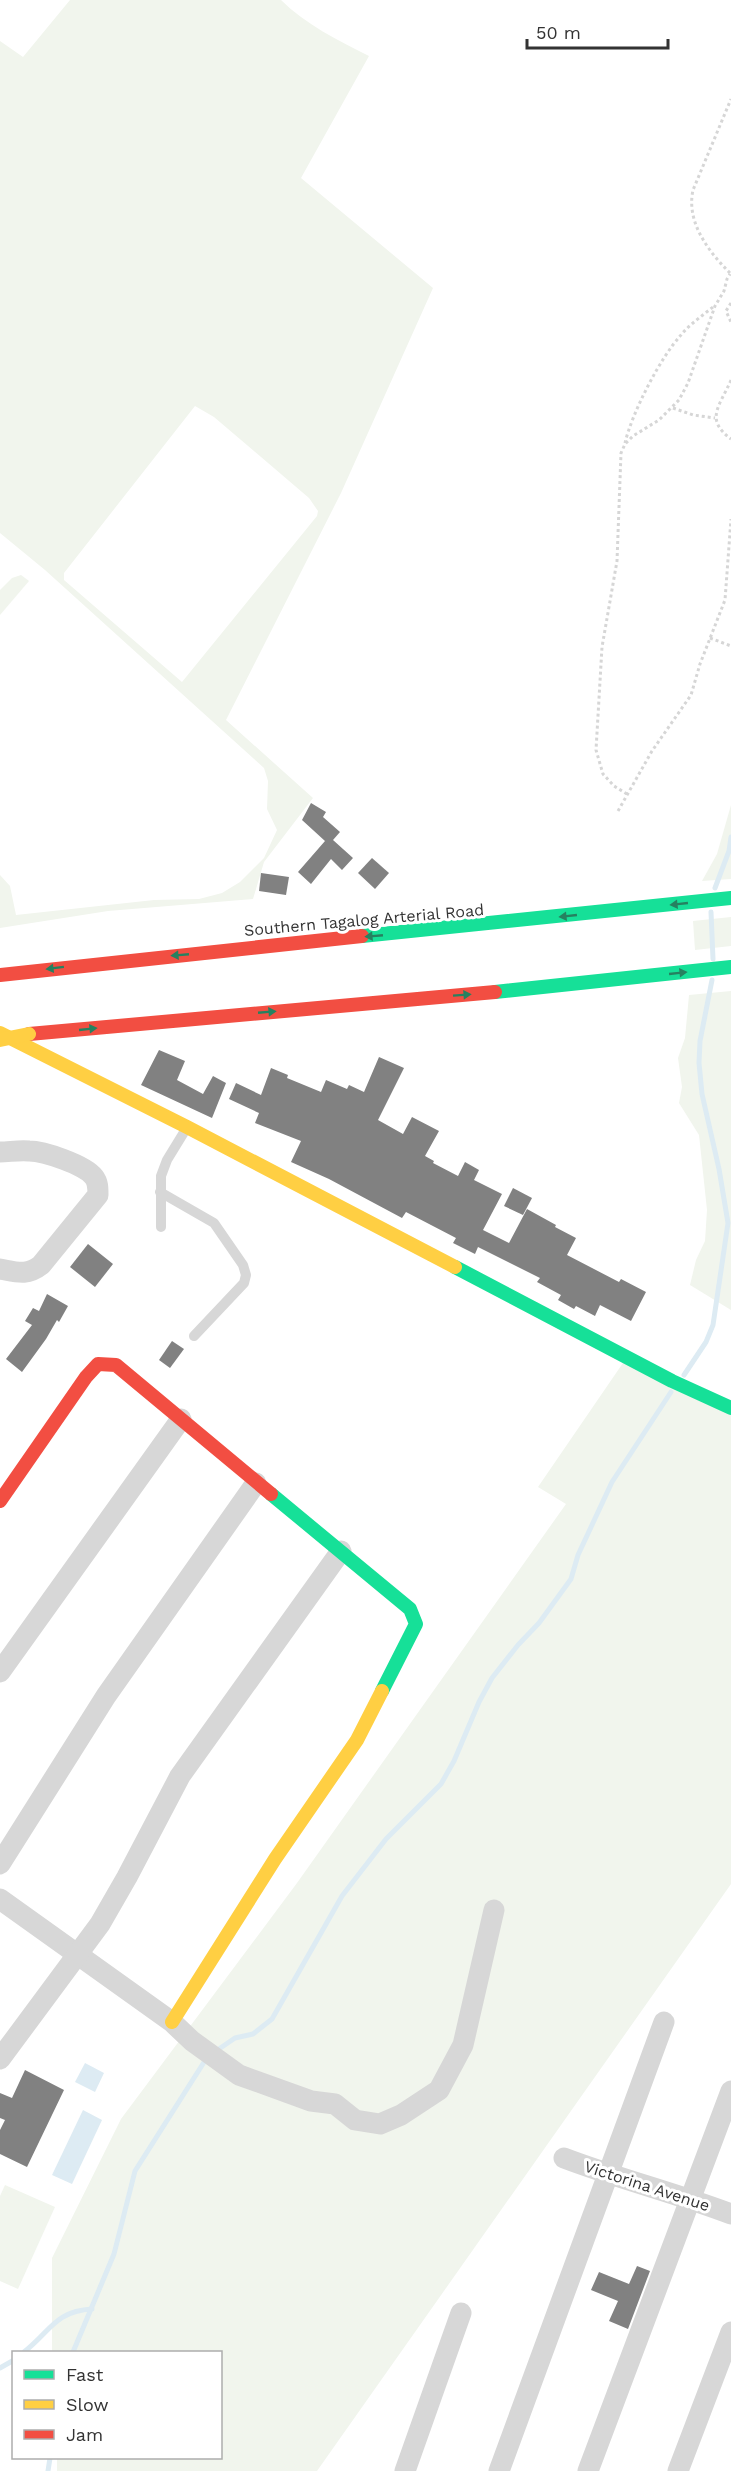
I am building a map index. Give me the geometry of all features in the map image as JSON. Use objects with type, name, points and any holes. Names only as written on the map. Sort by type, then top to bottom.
[{"type":"main road","name":"Southern Tagalog Arterial Road","points":[[0,975],[134,959],[483,926],[731,898]]},
{"type":"main road","points":[[0,1039],[29,1034],[626,979],[731,967]]},
{"type":"main road","points":[[0,1033],[187,1127],[672,1381],[731,1408]]},
{"type":"main road","points":[[0,1501],[86,1377],[98,1364],[116,1365],[410,1609],[416,1624],[357,1740],[275,1859],[172,2022]]},
{"type":"street","points":[[0,1152],[31,1151],[51,1155],[88,1171],[95,1178],[98,1186],[98,1195],[40,1265],[23,1274],[0,1269]]},
{"type":"street","points":[[0,1672],[181,1419]]},
{"type":"street","points":[[0,1864],[106,1696],[256,1483]]},
{"type":"street","points":[[0,2059],[78,1955],[117,1895],[180,1776],[341,1551]]},
{"type":"street","points":[[0,1899],[172,2022],[192,2041],[239,2075],[311,2101],[335,2104],[354,2120],[380,2124],[401,2115],[439,2090],[463,2044],[494,1910]]},
{"type":"street","points":[[499,2471],[664,2022]]},
{"type":"street","points":[[588,2471],[731,2091]]},
{"type":"street","name":"Victorina Avenue","points":[[564,2158],[607,2174],[692,2199],[731,2214]]},
{"type":"street","points":[[405,2471],[461,2313]]},
{"type":"street","points":[[678,2471],[731,2332]]},
{"type":"lane","points":[[161,1227],[161,1176],[167,1160],[187,1127]]},
{"type":"lane","points":[[160,1192],[214,1223],[243,1265],[246,1275],[244,1283],[194,1336]]},
{"type":"path","points":[[625,444],[673,407],[688,383],[714,306],[731,274],[709,249],[697,228],[690,202],[731,99]]},
{"type":"path","points":[[731,303],[726,311],[731,322]]},
{"type":"path","points":[[627,794],[614,786],[603,774],[596,750],[598,684],[602,647],[617,561],[620,465],[627,434],[646,392],[667,355],[680,335],[714,306]]},
{"type":"path","points":[[731,380],[715,418],[717,428],[731,439]]},
{"type":"path","points":[[673,407],[693,415],[715,418]]},
{"type":"path","points":[[618,811],[652,751],[691,695],[727,590],[731,519]]},
{"type":"path","points":[[710,638],[731,646]]},
{"type":"shaded area","points":[[70,0],[281,0],[311,24],[369,56],[301,178],[433,288],[341,493],[226,720],[313,798],[264,862],[253,899],[108,911],[0,928],[0,875],[10,886],[16,915],[154,900],[199,899],[222,893],[240,882],[264,858],[277,830],[267,809],[268,781],[264,768],[45,570],[0,533],[0,41],[23,57]],"holes":[[[195,406],[214,417],[309,498],[318,511],[317,516],[182,682],[64,580],[64,573]]]},
{"type":"shaded area","points":[[21,575],[29,581],[0,615],[0,590],[12,578]]},
{"type":"shaded area","points":[[731,805],[731,879],[702,881],[717,854]]},
{"type":"shaded area","points":[[731,917],[731,946],[695,950],[693,921]]},
{"type":"shaded area","points":[[731,991],[731,1310],[690,1285],[696,1260],[705,1241],[707,1210],[699,1135],[679,1103],[682,1087],[678,1058],[685,1038],[689,995]]},
{"type":"shaded area","points":[[625,1360],[731,1412],[731,1884],[317,2471],[57,2471],[57,2459],[222,2459],[222,2351],[52,2351],[52,2258],[121,2119],[297,1883],[566,1504],[538,1487]]},
{"type":"shaded area","points":[[85,2063],[104,2073],[95,2092],[75,2082]]},
{"type":"shaded area","points":[[83,2110],[102,2120],[72,2184],[52,2175]]},
{"type":"shaded area","points":[[5,2185],[55,2207],[18,2289],[0,2281],[0,2196]]},
{"type":"building","points":[[311,803],[326,812],[323,817],[340,832],[333,840],[353,858],[342,870],[331,859],[311,884],[298,872],[325,841],[302,820]]},
{"type":"building","points":[[372,858],[389,873],[375,889],[358,873]]},
{"type":"building","points":[[261,873],[289,877],[286,895],[259,891]]},
{"type":"building","points":[[159,1050],[185,1061],[177,1080],[203,1094],[213,1076],[226,1083],[212,1118],[141,1085]]},
{"type":"building","points":[[379,1057],[404,1068],[378,1120],[403,1134],[412,1117],[439,1131],[425,1156],[434,1161],[433,1163],[458,1176],[465,1162],[479,1170],[474,1180],[502,1194],[483,1230],[509,1243],[527,1209],[556,1225],[555,1227],[576,1238],[567,1255],[619,1282],[621,1279],[646,1292],[631,1321],[600,1305],[595,1316],[576,1306],[574,1309],[558,1300],[561,1295],[537,1282],[540,1278],[478,1247],[475,1254],[453,1243],[456,1238],[406,1212],[402,1218],[329,1179],[291,1162],[301,1141],[255,1123],[259,1113],[229,1099],[236,1083],[261,1095],[271,1068],[288,1075],[287,1078],[321,1092],[326,1080],[347,1089],[349,1085],[364,1092]]},
{"type":"building","points":[[513,1188],[532,1198],[523,1215],[504,1206]]},
{"type":"building","points":[[88,1244],[113,1264],[95,1287],[70,1267]]},
{"type":"building","points":[[47,1294],[68,1306],[22,1372],[6,1359],[32,1325],[25,1321],[33,1308],[39,1311]]},
{"type":"building","points":[[172,1341],[184,1349],[170,1368],[159,1360]]},
{"type":"building","points":[[25,2070],[64,2090],[27,2167],[0,2154],[0,2130],[5,2120],[0,2118],[0,2093],[12,2098]]},
{"type":"building","points":[[637,2266],[650,2271],[628,2329],[609,2321],[618,2301],[591,2290],[599,2272],[629,2284]]},
{"type":"waterway","points":[[715,888],[729,851],[731,837]]},
{"type":"waterway","points":[[711,912],[713,959]]},
{"type":"waterway","points":[[684,1375],[706,1342],[713,1325],[728,1223],[719,1169],[702,1094],[699,1063],[700,1041],[712,980]]},
{"type":"waterway","points":[[216,2051],[235,2038],[253,2034],[272,2019],[342,1896],[386,1839],[441,1784],[492,1678],[539,1623],[571,1579],[578,1555],[612,1482],[671,1392]]},
{"type":"waterway","points":[[73,2351],[114,2254],[135,2171],[206,2059]]},
{"type":"waterway","points":[[25,2351],[61,2318],[92,2309]]},
{"type":"waterway","points":[[0,2368],[12,2361]]},
{"type":"waterway","points":[[48,2471],[50,2459]]},
{"type":"traffic: fast","points":[[362,936],[731,898]]},
{"type":"traffic: fast","points":[[495,992],[731,967]]},
{"type":"traffic: fast","points":[[455,1267],[672,1381],[731,1408]]},
{"type":"traffic: fast","points":[[271,1494],[410,1609],[416,1624],[382,1691]]},
{"type":"traffic: slow","points":[[0,1033],[187,1127],[455,1267]]},
{"type":"traffic: slow","points":[[0,1040],[29,1034]]},
{"type":"traffic: slow","points":[[172,2022],[275,1859],[357,1740],[382,1691]]},
{"type":"traffic: jam","points":[[0,975],[362,936]]},
{"type":"traffic: jam","points":[[29,1034],[495,992]]},
{"type":"traffic: jam","points":[[0,1501],[86,1377],[98,1364],[116,1365],[271,1494]]}]
